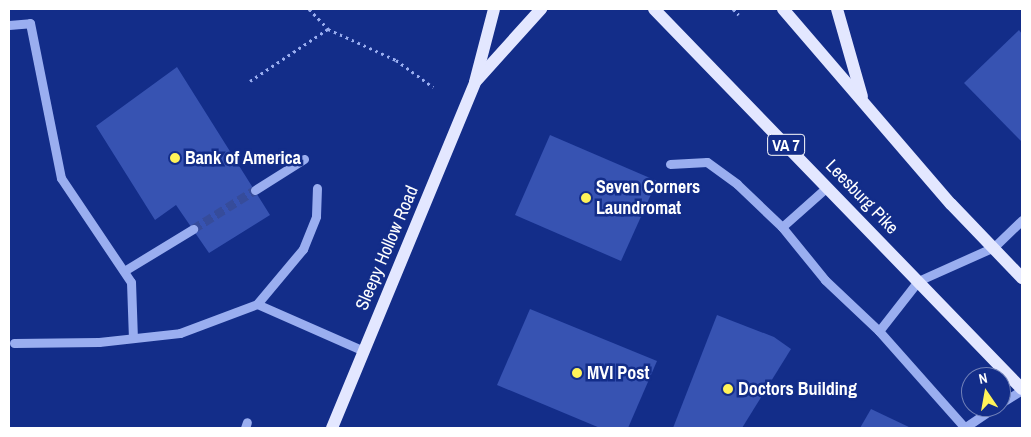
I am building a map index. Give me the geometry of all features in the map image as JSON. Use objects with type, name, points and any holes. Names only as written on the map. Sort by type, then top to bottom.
[{"type":"main road","name":"Sleepy Hollow Road","points":[[332,428],[475,82],[494,9]]},
{"type":"main road","name":"Sleepy Hollow Road","points":[[475,82],[541,9]]},
{"type":"main road","name":"Leesburg Pike","points":[[654,9],[1022,389]]},
{"type":"main road","points":[[783,9],[951,204],[1022,278]]},
{"type":"main road","points":[[837,9],[864,102]]},
{"type":"lane","points":[[9,25],[30,23],[61,178],[130,282],[133,338]]},
{"type":"lane","points":[[255,190],[304,159]]},
{"type":"lane","points":[[670,164],[707,162],[737,184],[782,227],[825,280],[879,331],[964,428],[980,417]]},
{"type":"lane","points":[[782,227],[827,187]]},
{"type":"lane","points":[[14,343],[133,338],[180,333],[257,304],[303,249],[316,216],[317,188]]},
{"type":"lane","points":[[879,331],[918,281],[994,247],[1022,220]]},
{"type":"lane","points":[[124,271],[193,229]]},
{"type":"lane","points":[[257,304],[364,351]]},
{"type":"lane","points":[[1011,396],[1022,389]]},
{"type":"path","points":[[309,9],[328,29],[396,60],[433,87]]},
{"type":"path","points":[[732,9],[739,15]]},
{"type":"path","points":[[250,81],[328,29]]},
{"type":"building","points":[[1019,30],[1022,34],[1022,142],[964,83]]},
{"type":"building","name":"Bank of America","points":[[177,67],[270,215],[209,253],[176,205],[155,220],[96,126]]},
{"type":"building","name":"Seven Corners Laundromat","points":[[550,135],[657,181],[621,261],[515,215]]},
{"type":"building","name":"MVI Post","points":[[530,309],[657,361],[628,428],[600,428],[497,385]]},
{"type":"building","name":"Doctors Building","points":[[717,315],[774,337],[791,349],[742,428],[673,428]]},
{"type":"building","points":[[871,409],[911,428],[860,428]]},
{"type":"tunnel","points":[[193,229],[255,190]]},
{"type":"place","name":"Bank of America","points":[[175,158]]},
{"type":"place","name":"Seven Corners Laundromat","points":[[586,198]]},
{"type":"place","name":"MVI Post","points":[[577,373]]},
{"type":"place","name":"Doctors Building","points":[[728,389]]}]
